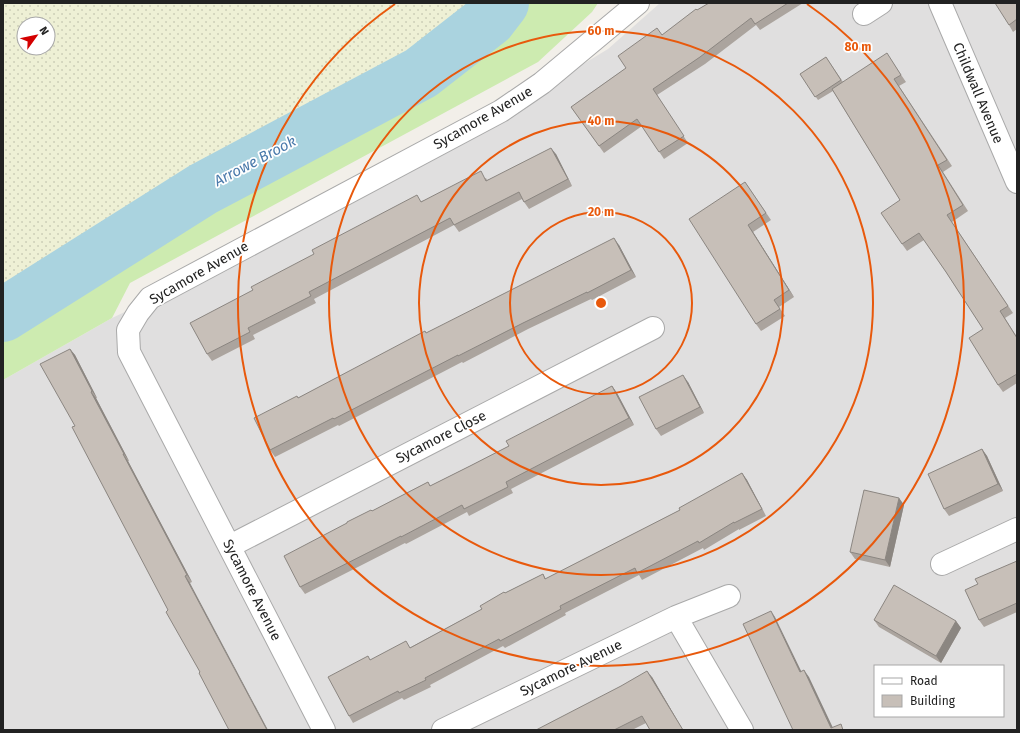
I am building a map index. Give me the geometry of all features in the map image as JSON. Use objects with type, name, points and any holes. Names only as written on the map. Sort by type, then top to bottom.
[{"type":"street","name":"Sycamore Avenue","points":[[324,730],[129,352],[128,330],[138,313],[150,298],[501,111],[542,83],[638,3]]},
{"type":"street","name":"Childwall Avenue","points":[[940,3],[1017,182]]},
{"type":"street","name":"Sycamore Close","points":[[230,546],[653,328]]},
{"type":"street","points":[[942,564],[1017,529]]},
{"type":"street","name":"Sycamore Avenue","points":[[443,730],[676,617],[730,596]]},
{"type":"street","points":[[676,617],[742,730]]},
{"type":"shaded area","points":[[660,3],[1017,3],[1017,730],[3,730],[3,380],[112,318],[345,208],[608,49]]},
{"type":"green space","points":[[3,3],[502,3],[489,20],[421,73],[203,189],[3,315]]},
{"type":"green space","points":[[502,3],[598,3],[592,12],[538,62],[130,283],[112,318],[3,380],[3,315],[203,189],[421,73],[489,20]]},
{"type":"building","points":[[709,3],[788,3],[755,24],[751,18],[700,57],[653,89],[684,136],[659,152],[637,119],[599,146],[571,107],[626,68],[618,56],[657,28],[662,35],[696,9],[697,10]]},
{"type":"building","points":[[995,3],[1017,3],[1017,19],[1009,25]]},
{"type":"building","points":[[887,53],[901,75],[894,79],[947,160],[938,165],[963,205],[947,215],[1008,306],[1000,311],[1017,338],[1017,374],[998,385],[969,338],[983,329],[946,272],[919,233],[902,244],[881,213],[900,200],[832,89]]},
{"type":"building","points":[[826,57],[841,80],[815,97],[800,74]]},
{"type":"building","points":[[551,148],[568,179],[524,202],[519,192],[454,225],[450,218],[309,292],[311,296],[248,328],[250,332],[207,354],[190,323],[253,290],[251,287],[314,254],[312,250],[417,195],[421,202],[481,171],[486,181]]},
{"type":"building","points":[[745,182],[766,213],[748,225],[789,290],[774,300],[780,309],[756,324],[689,219]]},
{"type":"building","points":[[614,238],[631,270],[270,450],[254,418],[297,396],[298,398],[425,331],[426,333]]},
{"type":"building","points":[[70,349],[123,454],[187,575],[185,576],[267,730],[229,730],[199,673],[200,672],[166,612],[168,610],[72,427],[75,426],[40,364]]},
{"type":"building","points":[[683,375],[700,407],[656,429],[639,397]]},
{"type":"building","points":[[612,386],[629,418],[506,482],[508,487],[464,509],[462,505],[300,587],[284,556],[347,522],[371,510],[372,511],[428,482],[430,486],[509,446],[506,441]]},
{"type":"building","points":[[982,449],[998,484],[944,509],[928,474]]},
{"type":"building","points":[[742,473],[762,509],[734,522],[699,543],[698,541],[637,573],[635,568],[560,606],[561,609],[500,641],[499,639],[425,678],[426,680],[399,693],[398,691],[349,716],[328,677],[368,656],[370,660],[406,641],[410,648],[482,609],[480,606],[504,592],[505,593],[543,574],[545,579],[680,510],[679,508]]},
{"type":"building","points":[[864,490],[899,498],[885,560],[850,552]]},
{"type":"building","points":[[1017,561],[1017,603],[979,620],[965,590],[978,584],[975,579]]},
{"type":"building","points":[[894,585],[956,621],[936,656],[874,620]]},
{"type":"building","points":[[771,611],[800,672],[804,670],[831,728],[841,724],[843,730],[793,730],[743,624]]},
{"type":"building","points":[[647,671],[683,730],[650,730],[642,716],[614,730],[536,730],[621,686]]},
{"type":"waterway","name":"Arrowe Brook","points":[[3,315],[203,189],[421,73],[489,20],[502,3]]}]
